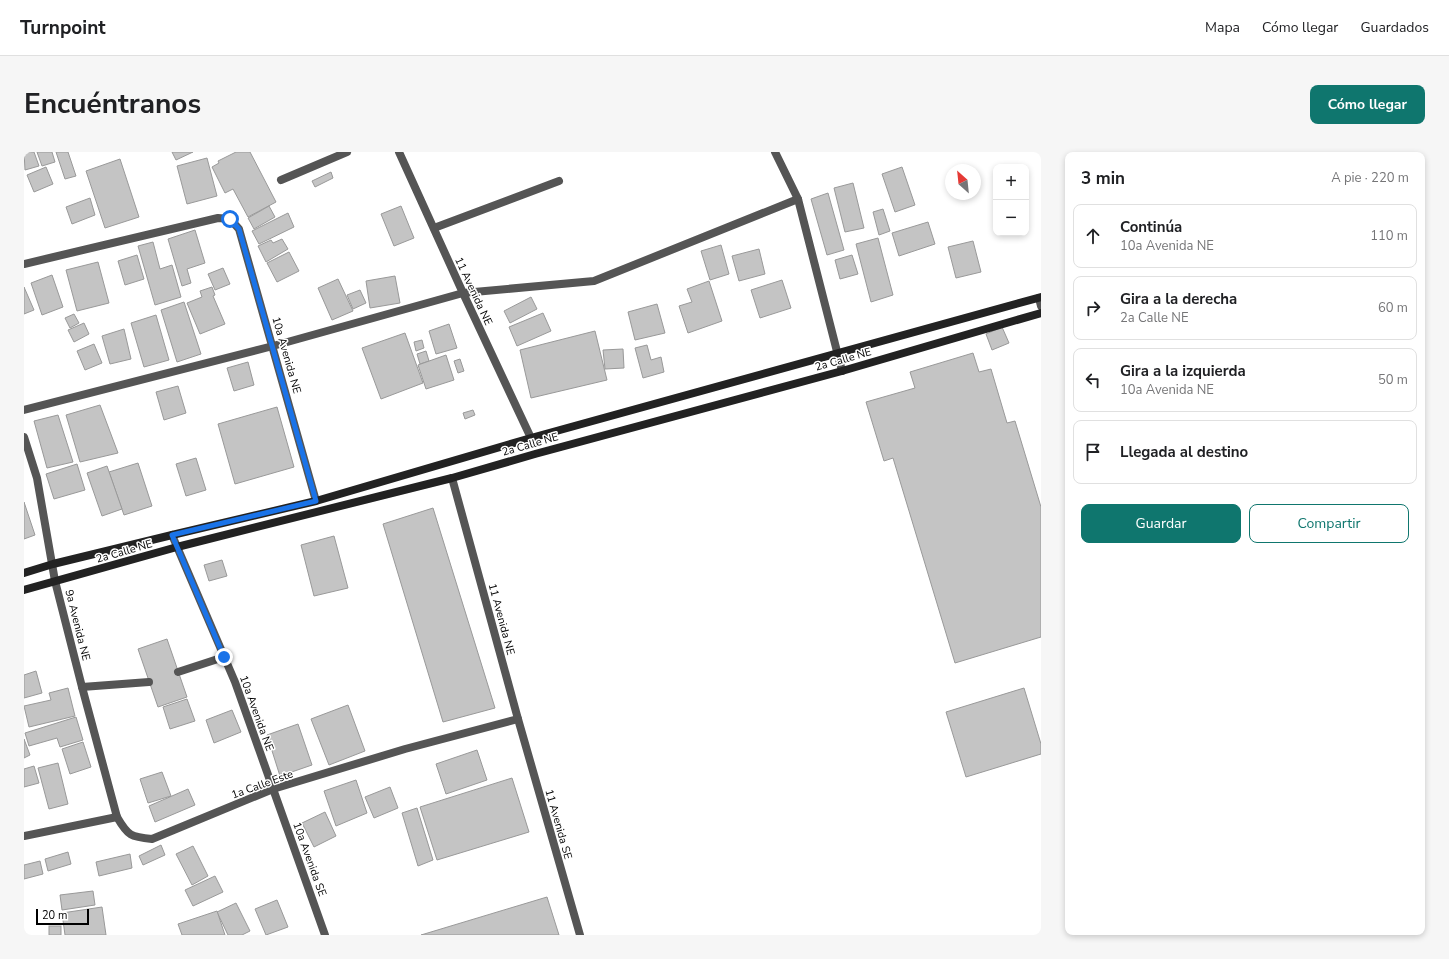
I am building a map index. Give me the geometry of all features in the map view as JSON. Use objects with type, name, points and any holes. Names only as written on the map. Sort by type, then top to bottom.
[{"type":"main road","name":"2a Calle NE","points":[[24,573],[53,564],[316,501],[532,438],[1040,300]]},
{"type":"main road","name":"2a Calle NE","points":[[24,590],[178,547],[452,478],[842,371],[1041,313]]},
{"type":"street","points":[[281,180],[346,152]]},
{"type":"street","name":"11 Avenida NE","points":[[399,152],[463,293],[532,438]]},
{"type":"street","points":[[775,152],[798,199],[842,371]]},
{"type":"street","points":[[434,228],[559,181]]},
{"type":"street","points":[[24,410],[273,346],[463,293],[594,282],[798,199]]},
{"type":"street","name":"10a Avenida NE","points":[[24,264],[218,218],[230,219],[239,229],[316,501]]},
{"type":"street","name":"9a Avenida NE","points":[[24,437],[37,478],[55,581],[117,817]]},
{"type":"street","name":"11 Avenida NE","points":[[452,478],[518,718]]},
{"type":"street","name":"10a Avenida NE","points":[[172,535],[234,682],[273,790]]},
{"type":"street","points":[[178,672],[224,657]]},
{"type":"street","points":[[82,687],[149,682]]},
{"type":"street","name":"1a Calle Este","points":[[117,817],[124,830],[135,837],[152,839],[273,790],[405,749],[518,718]]},
{"type":"street","name":"11 Avenida SE","points":[[518,718],[580,935]]},
{"type":"street","name":"10a Avenida SE","points":[[273,790],[325,935]]},
{"type":"street","points":[[24,836],[117,817]]},
{"type":"building","points":[[24,152],[34,152],[39,166],[25,170]]},
{"type":"building","points":[[37,152],[52,152],[55,162],[42,166]]},
{"type":"building","points":[[56,152],[68,152],[76,176],[65,179]]},
{"type":"building","points":[[172,152],[193,152],[176,160]]},
{"type":"building","points":[[236,152],[250,152],[276,202],[248,217],[233,189],[225,193],[212,167],[219,163],[218,161]]},
{"type":"building","points":[[207,158],[217,196],[187,204],[177,166]]},
{"type":"building","points":[[120,159],[139,217],[105,228],[86,171]]},
{"type":"building","points":[[46,167],[53,184],[34,192],[27,175]]},
{"type":"building","points":[[902,167],[915,205],[895,212],[882,174]]},
{"type":"building","points":[[331,172],[333,178],[315,187],[312,181]]},
{"type":"building","points":[[853,183],[864,228],[845,232],[834,188]]},
{"type":"building","points":[[828,193],[844,250],[827,255],[811,199]]},
{"type":"building","points":[[90,198],[95,215],[72,224],[66,207]]},
{"type":"building","points":[[269,206],[275,217],[254,229],[248,218]]},
{"type":"building","points":[[401,206],[414,238],[394,246],[381,214]]},
{"type":"building","points":[[883,209],[890,231],[879,235],[873,212]]},
{"type":"building","points":[[288,213],[294,227],[259,244],[252,231]]},
{"type":"building","points":[[928,222],[935,244],[899,256],[892,233]]},
{"type":"building","points":[[195,230],[205,263],[187,269],[191,283],[182,286],[168,239]]},
{"type":"building","points":[[878,238],[893,295],[871,302],[856,244]]},
{"type":"building","points":[[282,239],[288,249],[266,262],[258,246],[271,240],[273,243]]},
{"type":"building","points":[[973,241],[981,272],[956,278],[948,247]]},
{"type":"building","points":[[153,242],[160,269],[172,265],[181,297],[155,305],[138,246]]},
{"type":"building","points":[[721,245],[729,274],[710,280],[701,251]]},
{"type":"building","points":[[759,249],[765,274],[739,281],[732,256]]},
{"type":"building","points":[[289,252],[299,271],[277,282],[267,263]]},
{"type":"building","points":[[137,255],[144,279],[125,285],[118,261]]},
{"type":"building","points":[[852,255],[858,274],[840,279],[835,260]]},
{"type":"building","points":[[98,262],[109,303],[77,311],[66,270]]},
{"type":"building","points":[[223,268],[230,284],[215,290],[208,274]]},
{"type":"building","points":[[52,275],[63,307],[42,315],[31,283]]},
{"type":"building","points":[[395,276],[400,303],[370,308],[366,281]]},
{"type":"building","points":[[338,279],[353,311],[332,320],[318,288]]},
{"type":"building","points":[[782,280],[791,308],[760,318],[751,290]]},
{"type":"building","points":[[709,281],[722,321],[688,333],[679,306],[692,302],[687,289]]},
{"type":"building","points":[[24,287],[34,310],[24,314]]},
{"type":"building","points":[[212,287],[215,295],[213,296],[225,324],[200,334],[187,303],[202,297],[200,291]]},
{"type":"building","points":[[360,290],[366,303],[353,309],[347,295]]},
{"type":"building","points":[[531,297],[537,309],[510,323],[504,311]]},
{"type":"building","points":[[184,302],[201,354],[177,362],[161,310]]},
{"type":"building","points":[[657,304],[665,333],[635,340],[628,312]]},
{"type":"building","points":[[543,313],[551,331],[517,346],[509,327]]},
{"type":"building","points":[[74,314],[79,323],[70,328],[65,318]]},
{"type":"building","points":[[156,315],[169,360],[144,367],[131,323]]},
{"type":"building","points":[[84,323],[89,334],[74,342],[68,330]]},
{"type":"building","points":[[449,324],[457,348],[436,354],[429,331]]},
{"type":"building","points":[[1002,327],[1009,343],[992,350],[986,334]]},
{"type":"building","points":[[124,329],[131,359],[110,364],[102,336]]},
{"type":"building","points":[[595,331],[607,380],[531,398],[520,350]]},
{"type":"building","points":[[405,333],[423,383],[381,399],[362,348]]},
{"type":"building","points":[[422,340],[424,348],[416,351],[414,342]]},
{"type":"building","points":[[94,344],[102,363],[85,370],[77,351]]},
{"type":"building","points":[[647,345],[651,360],[661,357],[664,372],[643,378],[635,348]]},
{"type":"building","points":[[623,349],[624,368],[605,369],[603,350]]},
{"type":"building","points":[[426,351],[429,361],[420,364],[417,354]]},
{"type":"building","points":[[973,353],[979,372],[991,369],[1007,423],[1015,421],[1041,507],[1041,637],[955,663],[893,458],[884,461],[866,402],[915,388],[910,372]]},
{"type":"building","points":[[446,355],[454,380],[426,389],[418,365]]},
{"type":"building","points":[[460,359],[464,371],[458,373],[454,361]]},
{"type":"building","points":[[248,362],[254,385],[234,391],[227,368]]},
{"type":"building","points":[[178,386],[186,413],[164,420],[156,392]]},
{"type":"building","points":[[100,405],[118,453],[80,462],[66,415]]},
{"type":"building","points":[[277,407],[294,467],[235,484],[218,424]]},
{"type":"building","points":[[473,410],[475,415],[465,419],[463,413]]},
{"type":"building","points":[[58,415],[73,462],[47,468],[34,421]]},
{"type":"building","points":[[196,458],[206,490],[186,496],[176,464]]},
{"type":"building","points":[[138,463],[152,506],[124,515],[109,472]]},
{"type":"building","points":[[77,464],[85,490],[54,499],[46,474]]},
{"type":"building","points":[[107,466],[122,509],[102,516],[87,473]]},
{"type":"building","points":[[24,502],[35,535],[24,539]]},
{"type":"building","points":[[433,508],[495,708],[443,722],[383,524]]},
{"type":"building","points":[[334,536],[348,588],[314,596],[301,545]]},
{"type":"building","points":[[222,560],[227,576],[209,581],[204,565]]},
{"type":"building","points":[[167,639],[187,697],[158,707],[138,649]]},
{"type":"building","points":[[36,671],[42,693],[24,698],[24,675]]},
{"type":"building","points":[[68,688],[75,716],[29,727],[24,706],[51,700],[49,693]]},
{"type":"building","points":[[1024,688],[1041,744],[1041,754],[966,777],[946,712]]},
{"type":"building","points":[[187,699],[195,721],[170,729],[163,707]]},
{"type":"building","points":[[348,705],[365,751],[329,765],[311,719]]},
{"type":"building","points":[[232,710],[241,732],[214,743],[206,720]]},
{"type":"building","points":[[76,717],[83,740],[60,747],[57,738],[29,746],[25,733]]},
{"type":"building","points":[[298,724],[312,765],[280,776],[267,735]]},
{"type":"building","points":[[24,739],[30,755],[24,758]]},
{"type":"building","points":[[83,742],[91,767],[70,774],[62,749]]},
{"type":"building","points":[[477,750],[487,780],[446,794],[436,764]]},
{"type":"building","points":[[58,763],[68,804],[49,809],[38,768]]},
{"type":"building","points":[[34,766],[39,783],[24,787],[24,769]]},
{"type":"building","points":[[162,772],[171,796],[148,803],[140,779]]},
{"type":"building","points":[[512,778],[529,832],[437,860],[420,807]]},
{"type":"building","points":[[356,780],[367,813],[336,826],[324,791]]},
{"type":"building","points":[[390,787],[398,808],[374,818],[365,797]]},
{"type":"building","points":[[188,789],[195,805],[155,822],[149,806]]},
{"type":"building","points":[[417,808],[433,860],[418,866],[402,813]]},
{"type":"building","points":[[325,812],[336,836],[314,847],[302,823]]},
{"type":"building","points":[[161,845],[165,855],[143,865],[139,856]]},
{"type":"building","points":[[193,846],[208,876],[192,885],[176,854]]},
{"type":"building","points":[[68,852],[71,864],[48,871],[45,859]]},
{"type":"building","points":[[130,854],[132,868],[99,876],[96,862]]},
{"type":"building","points":[[40,861],[43,874],[24,879],[24,865]]},
{"type":"building","points":[[215,876],[223,892],[193,906],[185,890]]},
{"type":"building","points":[[93,891],[95,905],[62,910],[60,895]]},
{"type":"building","points":[[547,897],[559,935],[421,935]]},
{"type":"building","points":[[277,900],[288,927],[266,935],[255,909]]},
{"type":"building","points":[[236,903],[250,931],[242,935],[228,935],[217,912]]},
{"type":"building","points":[[102,907],[106,935],[65,935],[62,913]]},
{"type":"building","points":[[217,911],[225,935],[182,935],[178,924]]},
{"type":"building","points":[[49,926],[61,926],[61,935],[49,935]]},
{"type":"route","points":[[224,657],[172,535],[316,501],[239,229],[230,219]]}]
